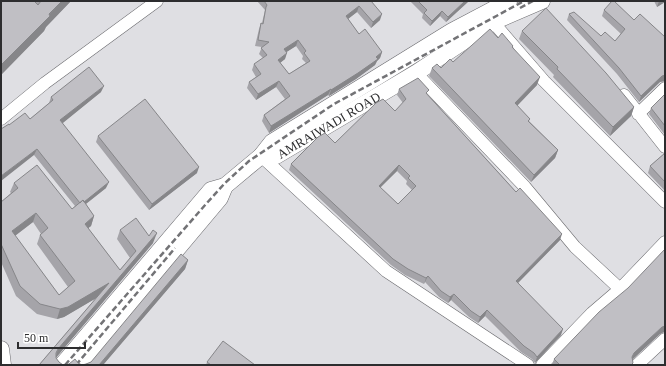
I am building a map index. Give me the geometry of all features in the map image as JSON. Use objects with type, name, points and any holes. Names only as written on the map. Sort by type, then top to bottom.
[{"type":"main road","points":[[261,156],[272,142],[452,31],[510,1]]},
{"type":"main road","name":"AMRAIWADI ROAD","points":[[62,365],[211,190],[225,186],[261,156],[276,156],[416,73],[493,22],[544,6]]},
{"type":"main road","points":[[80,365],[220,198],[225,186]]},
{"type":"main road","points":[[1,349],[3,365]]},
{"type":"street","points":[[1,119],[45,83],[157,1]]},
{"type":"street","points":[[493,22],[544,81],[665,202]]},
{"type":"street","points":[[416,73],[525,187],[575,247],[620,289]]},
{"type":"street","points":[[616,85],[665,147]]},
{"type":"street","points":[[638,114],[665,88]]},
{"type":"street","points":[[261,156],[386,271],[528,365]]},
{"type":"street","points":[[542,365],[592,313],[620,289],[665,242]]},
{"type":"street","points":[[637,365],[665,339]]},
{"type":"building","points":[[1,1],[34,1],[38,5],[41,1],[62,1],[49,14],[50,16],[1,65]]},
{"type":"building","points":[[264,1],[371,1],[382,14],[373,22],[359,6],[346,16],[359,34],[365,29],[382,52],[376,57],[378,59],[358,73],[271,126],[264,115],[290,96],[279,81],[258,94],[249,82],[261,74],[254,64],[267,55],[261,48],[269,42],[258,40],[261,23],[263,24],[267,5]],"holes":[[[298,40],[306,51],[304,53],[310,61],[289,74],[278,60],[287,53],[284,49]]]},
{"type":"building","points":[[418,1],[465,1],[448,17],[442,11],[432,21],[424,13],[427,10]]},
{"type":"building","points":[[612,1],[614,1],[634,20],[640,14],[665,37],[665,75],[662,76],[641,96],[619,68],[569,14],[574,12],[601,36],[605,32],[615,41],[625,29],[604,10]]},
{"type":"building","points":[[546,8],[606,73],[634,107],[613,127],[557,69],[558,67],[522,31]]},
{"type":"building","points":[[490,29],[498,38],[502,33],[513,46],[512,47],[540,77],[515,103],[530,119],[528,121],[558,150],[534,175],[432,68],[437,64],[441,68],[450,59],[453,62]]},
{"type":"building","points":[[89,67],[104,86],[60,120],[109,182],[84,202],[83,200],[80,203],[37,149],[1,176],[1,129],[25,113],[30,119],[53,100],[51,97]]},
{"type":"building","points":[[418,78],[429,90],[426,93],[516,192],[520,188],[562,234],[516,281],[563,329],[537,357],[487,310],[480,317],[471,311],[454,294],[450,297],[441,291],[428,276],[426,278],[393,259],[291,164],[318,137],[325,133],[335,143],[376,103],[383,99],[395,111],[406,99],[399,89]],"holes":[[[399,165],[410,176],[408,178],[416,186],[398,204],[379,186]]]},
{"type":"building","points":[[665,94],[665,126],[651,108]]},
{"type":"building","points":[[145,99],[199,167],[152,204],[98,136]]},
{"type":"building","points":[[665,153],[665,182],[650,166]]},
{"type":"building","points":[[37,165],[72,209],[83,200],[94,216],[85,224],[120,270],[136,251],[120,230],[136,218],[149,236],[153,230],[157,233],[58,349],[56,358],[63,365],[39,365],[109,283],[68,307],[60,309],[40,304],[20,286],[1,244],[1,202],[18,188],[14,183]],"holes":[[[36,213],[48,228],[40,235],[75,281],[59,295],[12,231]]]},
{"type":"building","points":[[665,249],[665,326],[662,327],[634,353],[632,357],[633,363],[631,365],[560,365],[554,359],[599,312],[628,288]]},
{"type":"building","points":[[181,254],[188,260],[99,365],[82,365],[91,362]]},
{"type":"building","points":[[223,341],[255,365],[211,365],[207,362]]},
{"type":"building","points":[[75,359],[82,365],[63,365],[69,364]]},
{"type":"railway","points":[[65,365],[206,204],[225,183],[249,161],[334,104],[524,1]]},
{"type":"railway","points":[[520,8],[533,1]]},
{"type":"railway","points":[[76,365],[175,248]]}]
